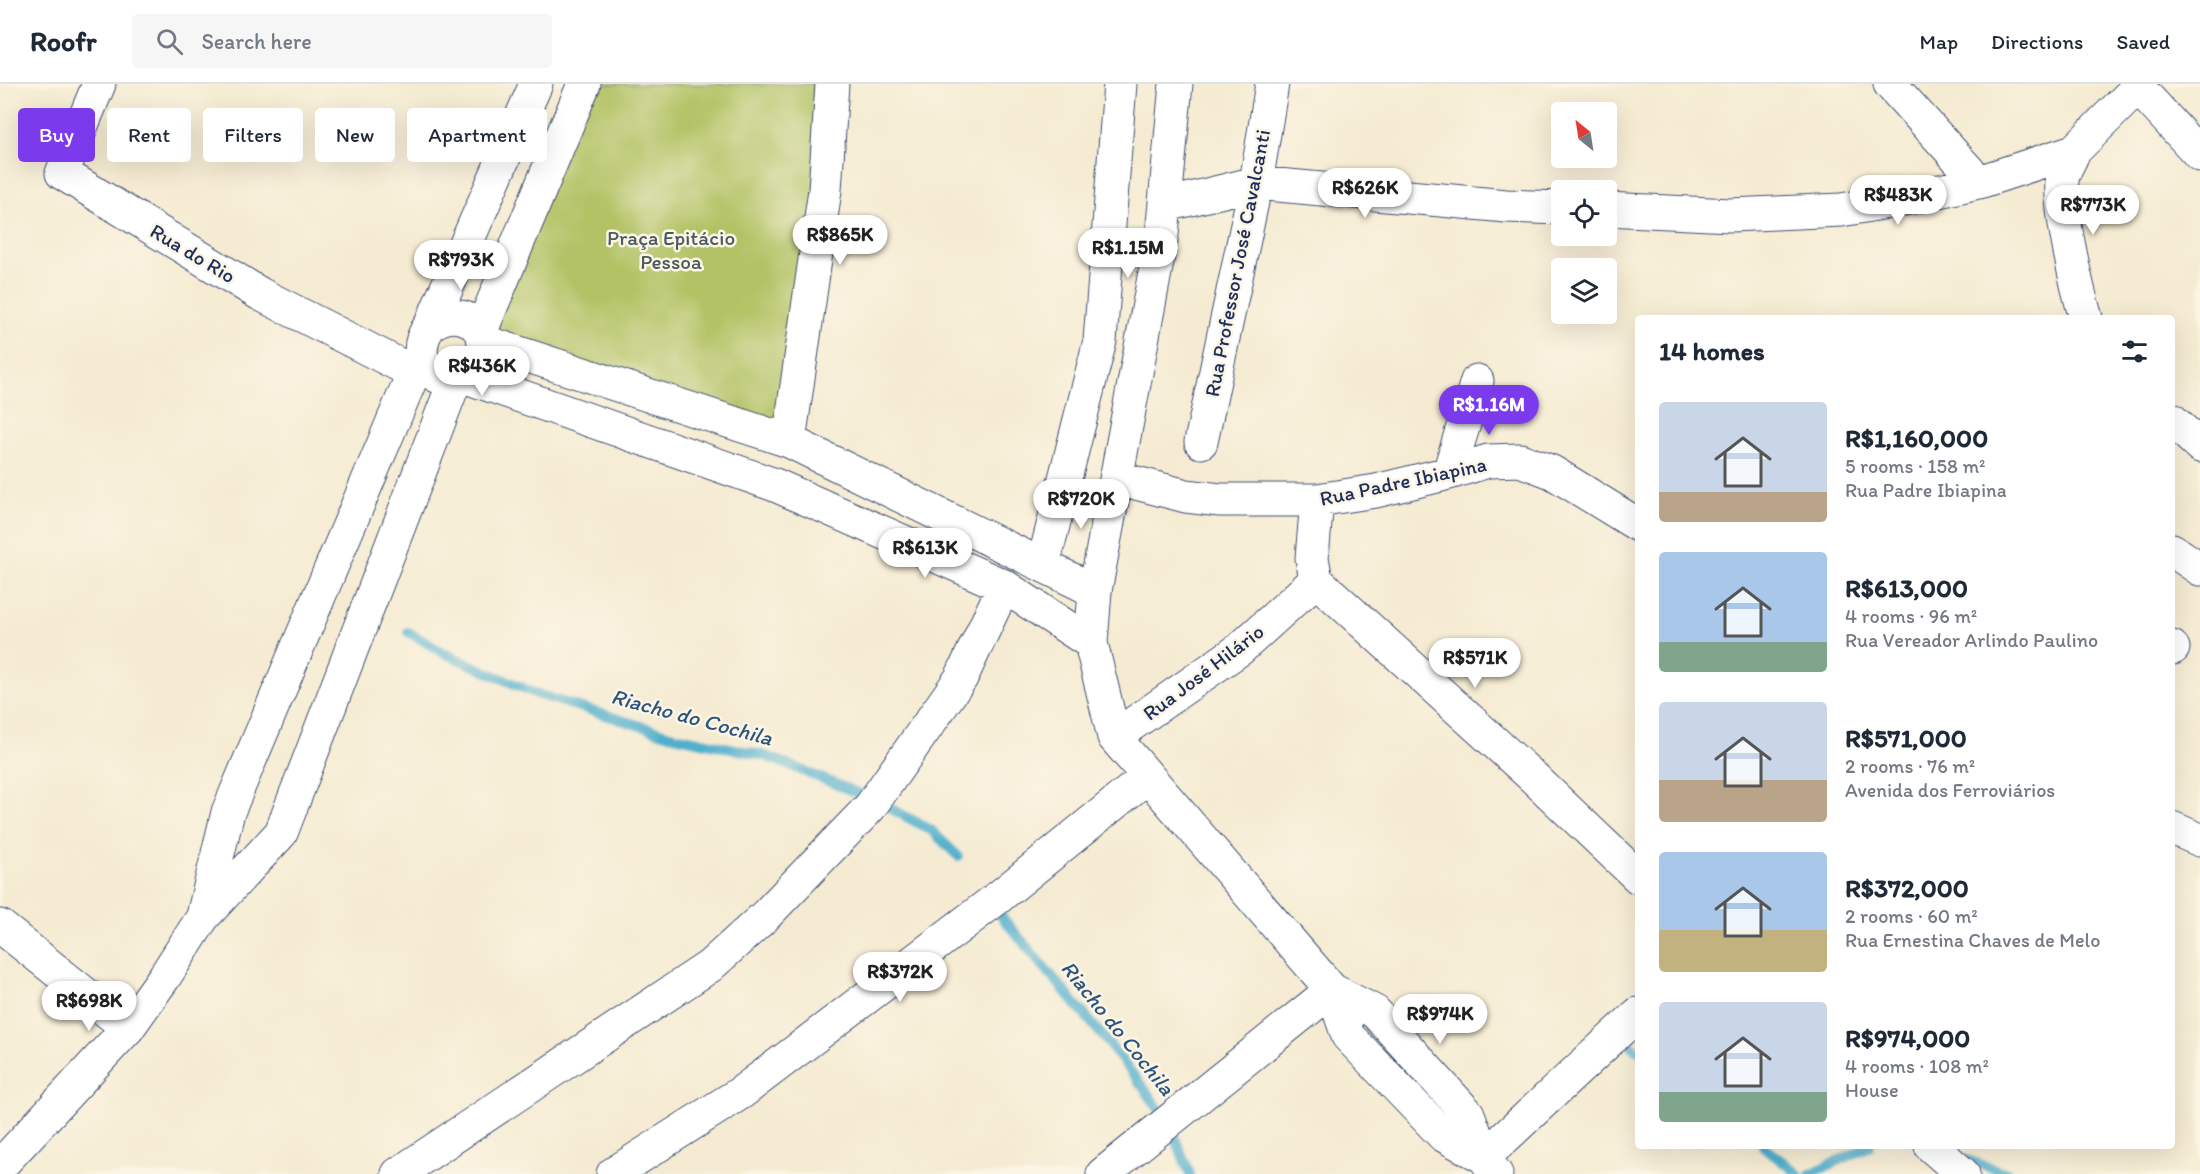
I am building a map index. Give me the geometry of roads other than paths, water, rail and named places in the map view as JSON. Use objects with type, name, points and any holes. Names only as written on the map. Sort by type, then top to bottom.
[{"type":"street","name":"Rua do Rio","points":[[99,84],[62,173],[260,294],[417,364]]},
{"type":"street","points":[[203,917],[228,812],[417,364],[421,340],[431,324],[536,84]]},
{"type":"street","points":[[483,337],[584,84]]},
{"type":"street","points":[[775,485],[782,486],[794,482],[802,471],[801,458],[789,441],[825,190],[832,84]]},
{"type":"street","points":[[1052,569],[1100,341],[1120,84]]},
{"type":"street","points":[[1176,84],[1166,205],[1095,591],[1091,643],[1114,737],[1332,990],[1375,1012],[1468,1114],[1490,1166],[1635,1017]]},
{"type":"street","name":"Rua Professor José Cavalcanti","points":[[1201,442],[1256,183],[1272,84]]},
{"type":"street","points":[[1890,84],[1979,182]]},
{"type":"street","points":[[2085,315],[2075,276],[2062,202],[2062,178],[2074,151],[2137,85],[2200,155]]},
{"type":"street","points":[[1617,210],[1731,215],[1841,210],[1900,200],[1979,182],[2074,151]]},
{"type":"street","points":[[1166,205],[1256,183],[1506,206],[1551,208]]},
{"type":"street","points":[[0,1166],[128,1028],[203,917],[280,833],[461,378],[481,363],[485,352],[483,337],[473,322],[451,315],[431,324]]},
{"type":"street","points":[[483,337],[789,441],[1095,591]]},
{"type":"street","points":[[417,364],[439,377],[461,378],[775,485],[1004,586],[1091,643]]},
{"type":"street","points":[[1449,473],[1478,381]]},
{"type":"street","points":[[2175,423],[2200,446]]},
{"type":"street","name":"Rua Padre Ibiapina","points":[[1117,478],[1186,496],[1220,501],[1317,500],[1376,491],[1488,461],[1520,460],[1552,472],[1635,523]]},
{"type":"street","points":[[1317,500],[1312,558],[1316,580],[1500,747],[1635,874]]},
{"type":"street","points":[[2175,552],[2200,569]]},
{"type":"street","name":"Rua José Hilário","points":[[1114,737],[1240,649],[1316,580]]},
{"type":"street","points":[[398,1174],[710,966],[764,917],[870,807],[961,678],[1004,586]]},
{"type":"street","points":[[613,1174],[742,1092],[1000,896],[1147,777]]},
{"type":"street","points":[[2175,829],[2200,840]]},
{"type":"street","points":[[0,926],[128,1028]]},
{"type":"street","points":[[1103,1174],[1332,990]]},
{"type":"street","points":[[1934,1149],[1963,1174]]},
{"type":"waterway","name":"Riacho do Cochila","points":[[408,632],[444,653],[537,694],[670,735],[766,756],[875,800],[931,830],[958,856]]},
{"type":"waterway","name":"Riacho do Cochila","points":[[1001,916],[1146,1091],[1168,1122],[1190,1174]]},
{"type":"waterway","points":[[1767,1149],[1798,1174]]},
{"type":"waterway","points":[[1810,1174],[1864,1149]]},
{"type":"waterway","points":[[1961,1158],[2010,1174]]},
{"type":"park label","name":"Praça Epitácio Pessoa","points":[[671,249]]}]
